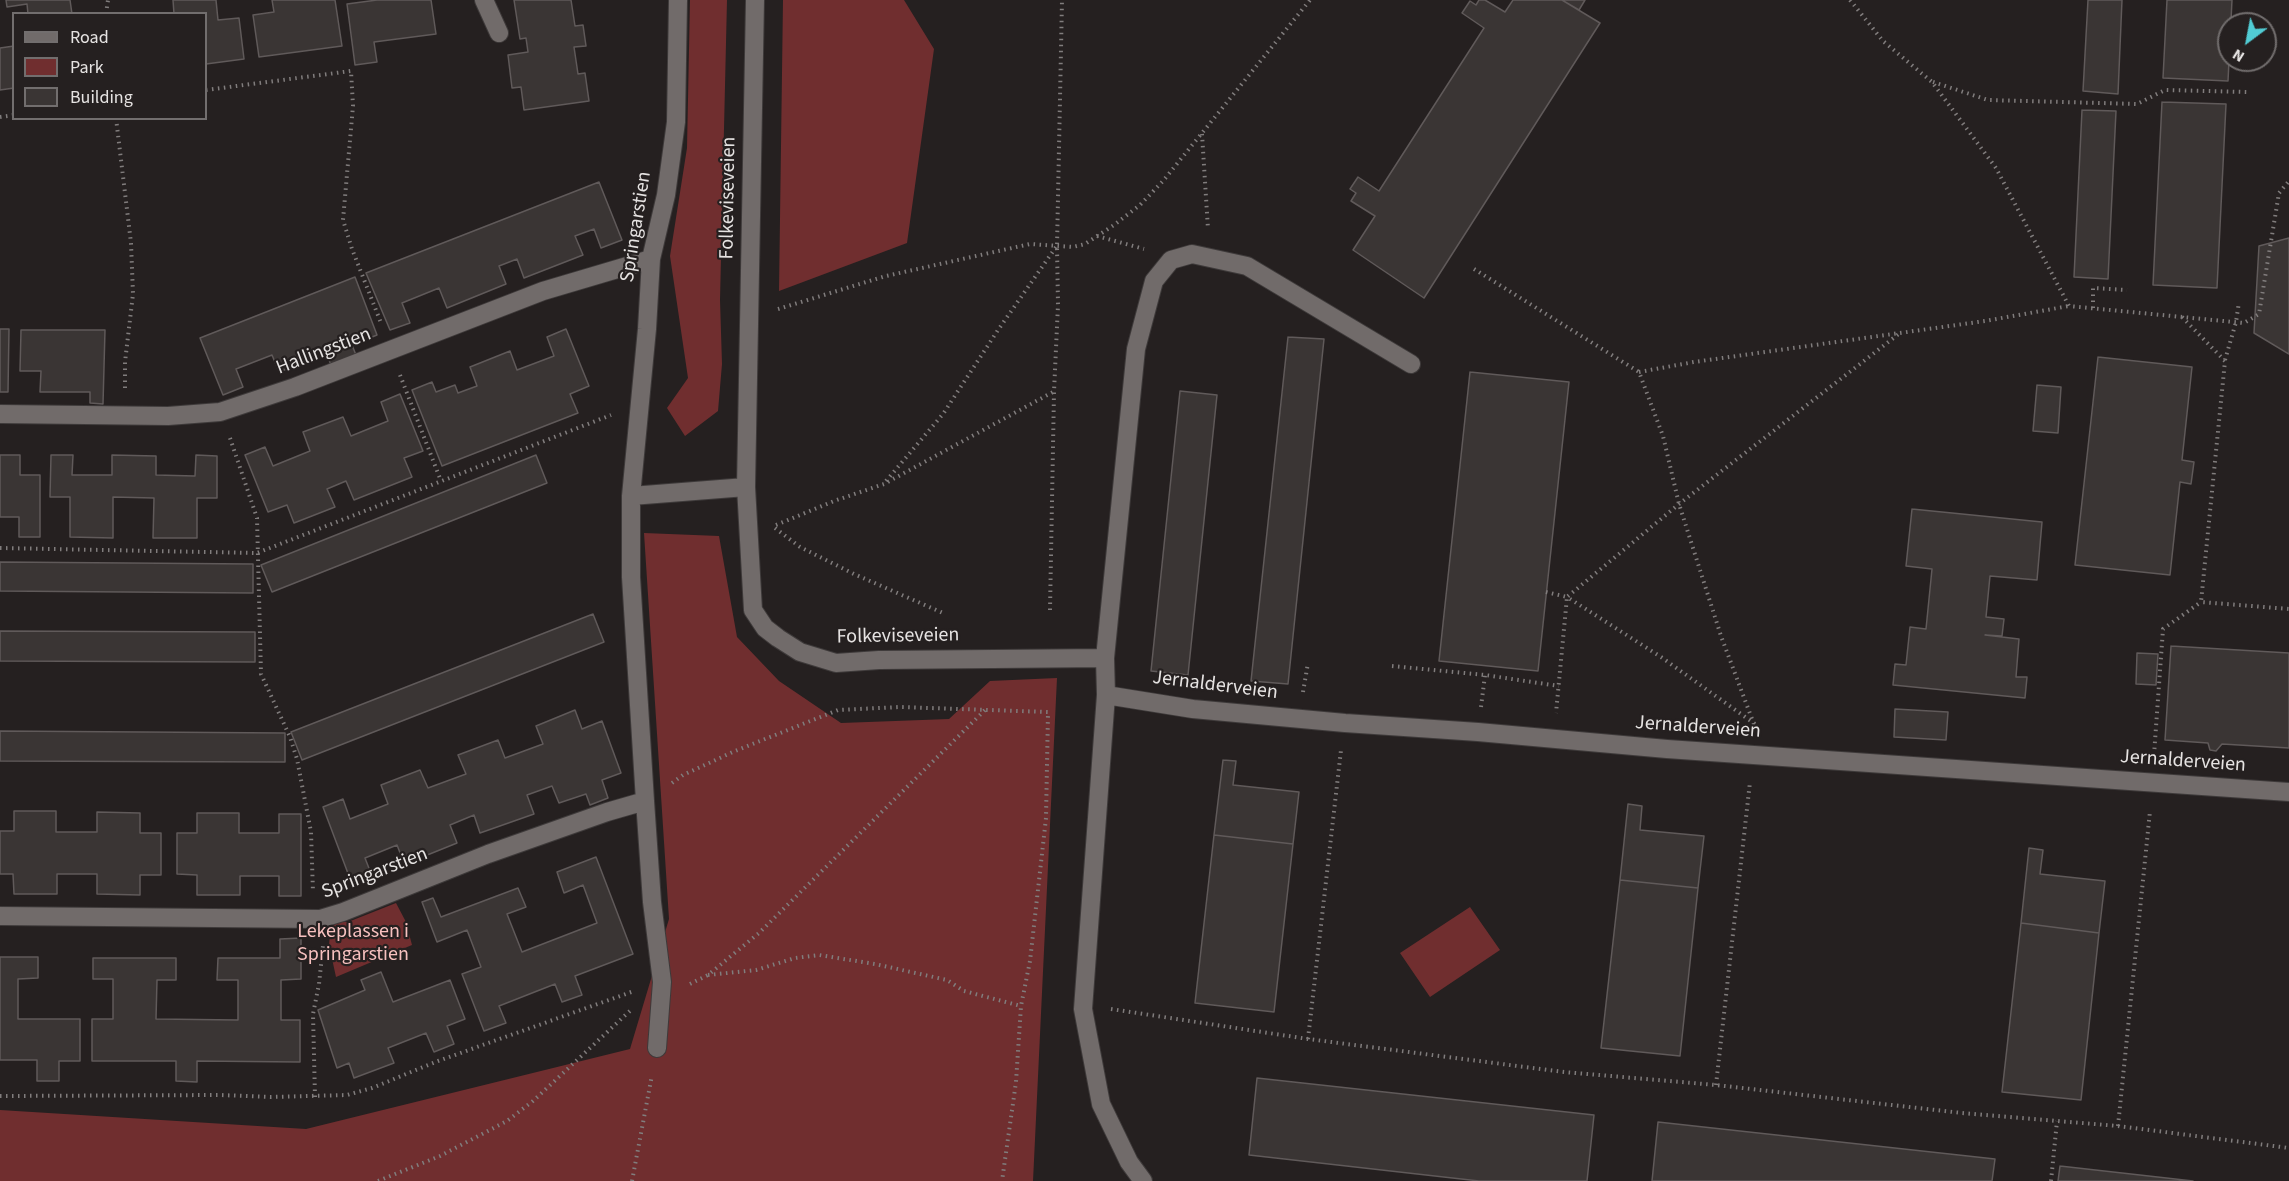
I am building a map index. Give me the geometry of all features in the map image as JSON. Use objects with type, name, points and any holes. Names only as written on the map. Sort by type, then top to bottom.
[{"type":"street","points":[[484,0],[499,33]]},
{"type":"street","name":"Springarstien","points":[[657,1048],[662,982],[652,902],[645,801],[631,577],[631,496],[651,259],[666,195],[676,122],[678,0]]},
{"type":"street","name":"Folkeviseveien","points":[[755,0],[746,487],[753,610],[765,628],[800,652],[836,663],[879,660],[1105,658]]},
{"type":"street","points":[[1143,1181],[1129,1162],[1101,1104],[1083,1009],[1106,694],[1105,658],[1136,349],[1154,281],[1171,260],[1192,254],[1247,266],[1411,364]]},
{"type":"street","name":"Hallingstien","points":[[0,414],[168,416],[220,412],[295,387],[543,291],[651,259]]},
{"type":"street","points":[[631,496],[746,487]]},
{"type":"street","name":"Jernalderveien","points":[[1106,694],[1193,709],[1345,723],[1667,749],[2289,792]]},
{"type":"street","name":"Springarstien","points":[[0,916],[320,919],[488,854],[645,801]]},
{"type":"path","points":[[1050,610],[1054,392],[1059,305],[1057,247],[1062,0]]},
{"type":"path","points":[[749,318],[886,276],[1030,244],[1057,247],[1085,244],[1140,205],[1202,134],[1310,0]]},
{"type":"path","points":[[1850,0],[1883,41],[1932,82],[1996,168],[2069,306]]},
{"type":"path","points":[[207,90],[351,70],[353,106],[343,220],[441,481]]},
{"type":"path","points":[[1932,82],[1988,100],[2137,104],[2165,90],[2248,93]]},
{"type":"path","points":[[116,120],[131,243],[133,294],[125,362],[125,416]]},
{"type":"path","points":[[1202,134],[1208,196],[1209,257]]},
{"type":"path","points":[[1639,372],[1985,321],[2069,306],[2244,323],[2259,314],[2279,193],[2289,181]]},
{"type":"path","points":[[1096,236],[1135,245],[1171,260]]},
{"type":"path","points":[[884,484],[943,414],[998,330],[1057,247]]},
{"type":"path","points":[[1474,269],[1639,372],[1663,436],[1679,504],[1721,636],[1755,725],[1716,1085]]},
{"type":"path","points":[[2093,308],[2093,288],[2127,290]]},
{"type":"path","points":[[2201,602],[2224,361],[2236,322],[2239,302]]},
{"type":"path","points":[[2182,317],[2224,361]]},
{"type":"path","points":[[1553,739],[1567,597],[1679,504],[1900,333]]},
{"type":"path","points":[[943,613],[800,548],[773,526],[884,484],[1054,392]]},
{"type":"path","points":[[0,548],[257,553],[640,405]]},
{"type":"path","points":[[220,412],[257,518],[261,674],[290,737],[297,759]]},
{"type":"path","points":[[1546,592],[1567,597],[1661,657],[1755,725]]},
{"type":"path","points":[[2118,1126],[2152,782],[2163,629],[2201,602],[2289,609]]},
{"type":"path","points":[[1392,666],[1485,675],[1559,686]]},
{"type":"path","points":[[645,801],[683,775],[735,751],[838,710],[900,707],[1048,712],[1046,818],[1030,961],[1021,1006],[1016,1083],[1002,1181]]},
{"type":"path","points":[[0,1096],[281,1097],[347,1095],[372,1088],[438,1061],[662,982],[684,986],[708,975],[759,933],[986,709]]},
{"type":"path","points":[[1308,1039],[1345,723]]},
{"type":"path","points":[[708,975],[756,970],[795,958],[819,955],[875,964],[947,980],[964,991],[1021,1006]]},
{"type":"path","points":[[378,1181],[440,1156],[507,1121],[533,1101],[662,982]]},
{"type":"path","points":[[1083,1009],[1115,1009],[1308,1039],[1564,1072],[1716,1085],[1962,1113],[2118,1126],[2289,1148]]},
{"type":"path","points":[[632,1181],[657,1048]]},
{"type":"path","points":[[2051,1181],[2057,1121]]},
{"type":"green space","points":[[690,0],[727,0],[720,300],[722,364],[718,411],[685,436],[667,408],[688,378],[670,256],[687,148]]},
{"type":"green space","points":[[783,0],[904,0],[934,49],[907,243],[779,291]]},
{"type":"green space","points":[[644,533],[719,536],[737,637],[779,681],[841,723],[949,719],[990,681],[1057,678],[1033,1181],[0,1181],[0,1110],[306,1129],[630,1049],[669,919]]},
{"type":"green space","name":"Lekeplassen i Springarstien","points":[[396,903],[406,922],[412,945],[336,977],[329,945],[331,922],[348,922]]},
{"type":"green space","points":[[1470,907],[1500,950],[1430,997],[1400,953]]},
{"type":"building","points":[[6,0],[70,0],[72,12],[28,12],[27,4],[7,7]]},
{"type":"building","points":[[173,0],[216,0],[218,20],[239,18],[244,59],[207,64],[207,12],[174,12]]},
{"type":"building","points":[[272,0],[335,0],[342,46],[259,57],[253,15],[274,12]]},
{"type":"building","points":[[377,0],[431,0],[436,34],[374,42],[377,62],[355,65],[347,4]]},
{"type":"building","points":[[514,0],[571,0],[575,26],[583,25],[586,46],[574,47],[578,74],[585,73],[589,101],[524,110],[521,87],[512,88],[508,55],[528,52],[526,38],[520,39]]},
{"type":"building","points":[[1479,0],[1485,0],[1505,12],[1513,0],[1562,0],[1600,23],[1424,298],[1353,250],[1375,216],[1351,201],[1356,193],[1350,189],[1358,177],[1379,191],[1484,28],[1462,13],[1470,1],[1476,5]]},
{"type":"building","points":[[1562,0],[1585,0],[1579,10]]},
{"type":"building","points":[[2088,0],[2122,0],[2118,94],[2083,91]]},
{"type":"building","points":[[2167,0],[2232,0],[2231,12],[2217,12],[2217,72],[2228,72],[2228,81],[2163,78]]},
{"type":"building","points":[[12,46],[12,88],[0,90],[0,48]]},
{"type":"building","points":[[2162,102],[2226,104],[2217,288],[2153,285]]},
{"type":"building","points":[[2082,110],[2116,111],[2108,279],[2074,277]]},
{"type":"building","points":[[599,182],[622,240],[601,248],[594,229],[575,236],[583,255],[524,278],[517,259],[499,266],[506,284],[447,308],[439,288],[402,303],[410,323],[390,330],[366,273]]},
{"type":"building","points":[[2289,238],[2289,354],[2254,333],[2259,246]]},
{"type":"building","points":[[355,277],[377,335],[352,345],[356,355],[331,365],[327,355],[321,358],[320,356],[279,372],[272,355],[236,369],[243,387],[223,395],[200,338]]},
{"type":"building","points":[[0,329],[9,329],[8,392],[0,392]]},
{"type":"building","points":[[566,329],[589,386],[570,394],[578,413],[442,466],[412,390],[432,382],[436,392],[455,385],[458,393],[477,386],[470,367],[510,351],[517,370],[554,356],[547,337]]},
{"type":"building","points":[[21,330],[105,330],[103,404],[90,403],[90,392],[40,392],[41,371],[20,371]]},
{"type":"building","points":[[1288,337],[1324,339],[1288,684],[1251,681]]},
{"type":"building","points":[[2098,357],[2192,367],[2182,460],[2194,462],[2191,484],[2180,482],[2170,575],[2075,565]]},
{"type":"building","points":[[1470,372],[1569,382],[1538,671],[1439,661]]},
{"type":"building","points":[[2037,385],[2061,387],[2058,433],[2033,431]]},
{"type":"building","points":[[1180,391],[1217,395],[1188,675],[1151,671]]},
{"type":"building","points":[[400,394],[423,451],[404,458],[412,477],[354,500],[346,481],[327,489],[335,507],[294,523],[287,505],[268,512],[245,455],[265,447],[273,466],[310,451],[303,432],[343,417],[351,436],[388,421],[381,402]]},
{"type":"building","points":[[0,455],[20,455],[20,475],[40,475],[40,537],[19,537],[19,517],[0,517]]},
{"type":"building","points":[[51,455],[73,455],[72,475],[112,475],[112,455],[156,456],[156,475],[195,476],[196,455],[217,456],[217,498],[197,498],[197,538],[153,538],[154,498],[113,497],[113,538],[70,537],[70,497],[50,497]]},
{"type":"building","points":[[536,455],[547,483],[272,592],[261,565]]},
{"type":"building","points":[[1912,509],[2042,522],[2037,580],[1990,576],[1986,617],[2004,619],[2002,636],[1985,635],[2019,639],[2016,677],[2027,677],[2025,698],[1893,685],[1895,664],[1906,665],[1910,627],[1926,629],[1932,569],[1906,566]]},
{"type":"building","points":[[0,562],[253,564],[253,593],[0,591]]},
{"type":"building","points":[[593,614],[604,642],[302,760],[291,732]]},
{"type":"building","points":[[0,631],[255,632],[255,662],[0,661]]},
{"type":"building","points":[[2171,646],[2289,653],[2289,748],[2222,744],[2216,751],[2210,750],[2208,743],[2165,740]]},
{"type":"building","points":[[2137,653],[2158,654],[2156,685],[2136,684]]},
{"type":"building","points":[[1895,709],[1948,712],[1946,740],[1894,737]]},
{"type":"building","points":[[575,710],[582,729],[602,721],[621,773],[602,780],[608,798],[590,805],[586,794],[559,803],[552,786],[527,795],[534,814],[480,833],[474,815],[450,825],[457,843],[410,862],[410,860],[404,863],[397,845],[365,858],[372,876],[352,884],[323,807],[343,799],[350,819],[388,804],[381,785],[420,770],[428,788],[466,774],[458,755],[498,740],[505,758],[543,744],[536,726]]},
{"type":"building","points":[[0,731],[285,733],[285,762],[0,761]]},
{"type":"building","points":[[1223,760],[1236,761],[1233,785],[1299,792],[1293,844],[1214,835]]},
{"type":"building","points":[[1628,804],[1642,806],[1640,830],[1704,836],[1698,888],[1620,880]]},
{"type":"building","points":[[14,811],[56,811],[56,832],[97,832],[97,812],[140,813],[140,833],[161,833],[161,875],[140,875],[140,895],[97,894],[97,874],[57,874],[57,894],[14,894],[13,874],[0,874],[0,831],[14,831]]},
{"type":"building","points":[[197,813],[239,813],[239,833],[279,833],[279,814],[301,814],[301,896],[279,896],[279,876],[240,876],[240,895],[197,895],[197,875],[177,874],[177,833],[197,833]]},
{"type":"building","points":[[1214,835],[1293,844],[1274,1012],[1195,1003]]},
{"type":"building","points":[[2029,848],[2043,850],[2040,874],[2105,881],[2099,933],[2021,923]]},
{"type":"building","points":[[596,857],[633,954],[575,976],[582,995],[562,1002],[555,984],[499,1006],[506,1023],[484,1031],[462,974],[481,967],[467,930],[437,942],[422,902],[433,898],[441,917],[518,888],[526,907],[507,914],[522,952],[597,923],[583,885],[564,893],[557,872]]},
{"type":"building","points":[[1620,880],[1698,888],[1680,1056],[1601,1048]]},
{"type":"building","points":[[2021,923],[2099,933],[2081,1100],[2002,1092]]},
{"type":"building","points":[[301,938],[301,979],[281,980],[281,1020],[300,1020],[300,1062],[197,1061],[197,1082],[176,1081],[176,1061],[92,1061],[92,1019],[113,1019],[113,979],[93,979],[93,958],[176,958],[176,980],[157,980],[156,1019],[238,1020],[238,980],[217,980],[218,958],[280,958],[280,939]]},
{"type":"building","points":[[0,957],[38,957],[38,978],[18,979],[18,1019],[80,1019],[80,1061],[59,1061],[59,1081],[37,1081],[37,1060],[0,1060]]},
{"type":"building","points":[[381,972],[393,1002],[450,980],[465,1019],[447,1026],[454,1044],[434,1052],[426,1033],[388,1048],[394,1063],[354,1078],[349,1063],[337,1068],[318,1010],[365,990],[361,980]]},
{"type":"building","points":[[1257,1078],[1594,1115],[1587,1181],[1479,1181],[1249,1155]]},
{"type":"building","points":[[1658,1122],[1995,1159],[1992,1181],[1652,1181]]},
{"type":"building","points":[[2060,1166],[2193,1181],[2058,1181]]}]
